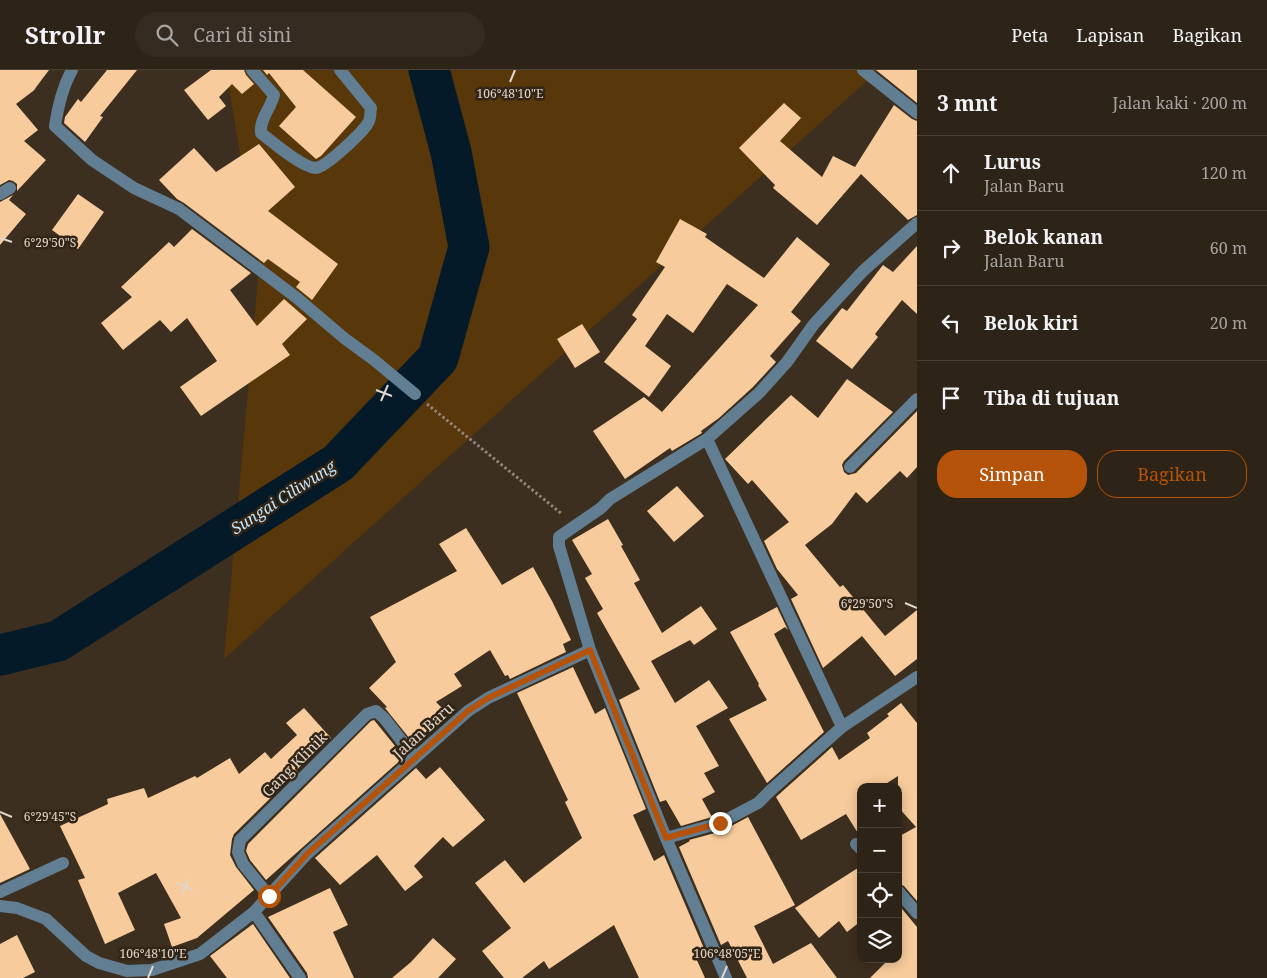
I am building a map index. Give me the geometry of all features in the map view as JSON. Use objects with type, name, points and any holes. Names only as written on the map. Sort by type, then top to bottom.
[{"type":"street","points":[[72,70],[58,105],[55,126],[92,160],[134,188],[179,209],[297,298],[415,394]]},
{"type":"street","points":[[252,70],[274,96],[272,104],[260,126],[260,133],[302,163],[316,168],[343,150],[369,122],[371,108],[340,70]]},
{"type":"street","points":[[863,70],[917,113]]},
{"type":"street","points":[[726,978],[666,838],[590,650],[559,546],[559,537],[601,508],[610,499],[707,440],[760,393],[787,362],[814,324],[863,271],[917,222]]},
{"type":"street","points":[[850,467],[917,399]]},
{"type":"street","points":[[707,440],[842,727]]},
{"type":"street","name":"Jalan Baru","points":[[0,906],[16,908],[46,919],[86,956],[99,964],[127,971],[152,970],[200,954],[254,912],[307,854],[468,711],[488,698],[590,650]]},
{"type":"street","points":[[666,838],[720,823],[758,803],[770,790],[842,727],[917,677]]},
{"type":"street","name":"Gang Klinik","points":[[269,896],[243,864],[238,852],[240,840],[367,714],[376,711],[384,718],[415,758]]},
{"type":"street","points":[[0,892],[63,863]]},
{"type":"street","points":[[902,896],[917,913]]},
{"type":"street","points":[[254,912],[300,978]]},
{"type":"path","points":[[415,394],[576,526]]},
{"type":"shaded area","points":[[226,70],[879,70],[224,659],[259,267]]},
{"type":"building","points":[[0,70],[49,70],[34,90],[37,88],[16,104],[38,130],[24,141],[46,160],[17,191],[17,184],[13,181],[9,180],[0,185]]},
{"type":"building","points":[[107,70],[137,70],[100,116],[103,117],[85,142],[64,123],[65,117],[78,99],[81,102]]},
{"type":"building","points":[[211,70],[244,70],[254,84],[242,94],[232,84],[219,97],[226,106],[208,120],[184,90]]},
{"type":"building","points":[[263,70],[303,70],[356,117],[321,156],[316,159],[279,126],[296,107],[269,73],[267,75]]},
{"type":"building","points":[[876,70],[917,70],[917,103]]},
{"type":"building","points":[[784,103],[801,118],[780,141],[822,177],[833,156],[855,167],[894,105],[917,121],[917,215],[908,220],[861,174],[817,225],[773,188],[775,185],[739,148]]},
{"type":"building","points":[[259,144],[295,187],[268,211],[338,264],[312,300],[296,287],[300,282],[268,259],[264,263],[177,199],[159,180],[194,148],[216,172]]},
{"type":"building","points":[[78,194],[104,212],[78,249],[52,230]]},
{"type":"building","points":[[13,195],[9,200],[26,214],[0,245],[0,202]]},
{"type":"building","points":[[680,219],[707,234],[705,237],[764,278],[797,237],[830,264],[791,312],[801,321],[770,356],[776,362],[753,387],[719,418],[701,431],[702,433],[672,451],[670,448],[625,479],[593,431],[644,397],[662,412],[758,305],[727,284],[693,333],[667,314],[645,346],[671,366],[649,397],[604,362],[637,319],[632,315],[665,267],[656,262]]},
{"type":"building","points":[[192,229],[251,273],[230,290],[257,326],[284,299],[307,319],[282,344],[290,355],[201,416],[180,387],[217,361],[187,318],[171,332],[160,320],[123,350],[101,323],[132,297],[121,287],[169,242],[174,247]]},
{"type":"building","points":[[917,246],[917,314],[902,300],[875,334],[878,337],[852,369],[816,341],[842,308],[847,311],[883,265],[893,272]]},
{"type":"building","points":[[582,324],[600,352],[575,368],[557,339]]},
{"type":"building","points":[[847,379],[893,412],[844,461],[842,465],[844,472],[848,475],[856,473],[917,411],[917,467],[907,478],[900,471],[867,503],[856,492],[832,524],[805,545],[840,587],[843,585],[885,636],[917,610],[917,659],[895,676],[862,636],[823,668],[791,599],[798,595],[777,569],[764,541],[789,522],[752,480],[748,484],[725,459],[791,395],[818,418]]},
{"type":"building","points":[[677,486],[704,516],[674,542],[647,511]]},
{"type":"building","points":[[608,519],[640,580],[634,583],[662,633],[701,606],[717,629],[694,645],[690,640],[651,661],[675,703],[709,680],[728,708],[696,726],[719,766],[704,773],[715,792],[702,799],[712,817],[681,826],[666,800],[660,802],[619,700],[640,689],[597,613],[603,609],[585,578],[592,574],[572,540]]},
{"type":"building","points":[[466,528],[502,585],[533,567],[571,640],[563,644],[566,652],[510,679],[508,675],[505,676],[490,650],[454,674],[462,686],[436,702],[446,712],[414,744],[385,708],[387,707],[369,688],[396,662],[370,617],[457,571],[439,544]]},
{"type":"building","points":[[777,607],[788,630],[785,627],[774,634],[824,732],[767,783],[729,719],[767,700],[730,632]]},
{"type":"building","points":[[573,667],[595,714],[605,708],[646,809],[633,815],[654,861],[664,855],[706,953],[696,958],[705,978],[639,978],[614,925],[549,969],[544,961],[522,978],[504,978],[482,951],[511,928],[475,883],[505,860],[524,883],[582,838],[565,802],[568,800],[517,693]]},
{"type":"building","points":[[901,703],[917,723],[917,901],[902,885],[902,835],[916,827],[902,811],[902,783],[898,783],[898,776],[887,783],[857,783],[857,832],[846,814],[801,840],[776,797],[832,747],[839,760],[870,738],[867,733],[889,716],[887,714]]},
{"type":"building","points":[[304,708],[331,738],[234,834],[232,839],[230,855],[236,867],[254,890],[197,938],[172,947],[164,924],[181,918],[156,873],[118,893],[135,930],[105,944],[78,880],[85,878],[60,826],[108,804],[107,799],[144,788],[148,798],[195,776],[197,778],[230,758],[239,774],[265,752],[271,759],[297,735],[286,723]]},
{"type":"building","points":[[374,720],[404,757],[266,880],[250,860],[246,851],[248,844]]},
{"type":"building","points":[[440,767],[485,820],[453,847],[443,837],[414,866],[423,877],[405,891],[377,855],[340,885],[315,858],[416,768],[426,779]]},
{"type":"building","points":[[0,814],[30,869],[0,883]]},
{"type":"building","points":[[748,817],[795,905],[754,926],[773,964],[811,943],[837,978],[747,978],[728,941],[721,945],[679,847],[689,840],[722,831]]},
{"type":"building","points":[[857,869],[857,924],[847,932],[839,921],[819,938],[795,908]]},
{"type":"building","points":[[330,888],[348,925],[333,932],[354,978],[308,978],[307,973],[268,917]]},
{"type":"building","points":[[902,909],[917,927],[917,978],[870,978],[885,963],[902,963]]},
{"type":"building","points":[[253,924],[290,978],[227,978],[210,956]]},
{"type":"building","points":[[17,935],[35,972],[23,978],[0,978],[0,944]]},
{"type":"building","points":[[433,938],[456,959],[438,978],[392,978],[411,962]]},
{"type":"waterway","name":"Sungai Ciliwung","points":[[0,655],[58,641],[338,463],[438,358],[469,247],[451,152],[429,70]]},
{"type":"route","points":[[269,896],[307,854],[468,711],[488,698],[590,650],[666,838],[720,823]]}]
